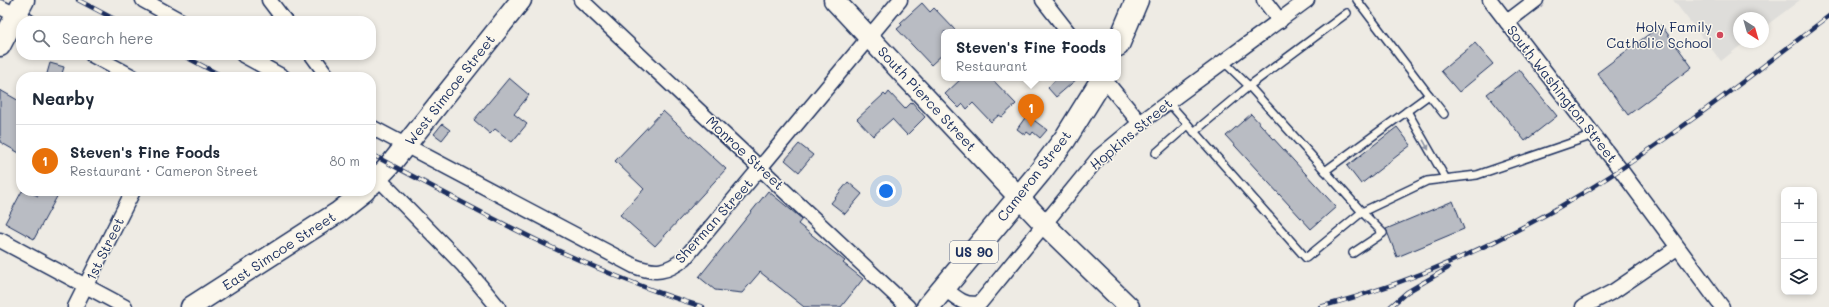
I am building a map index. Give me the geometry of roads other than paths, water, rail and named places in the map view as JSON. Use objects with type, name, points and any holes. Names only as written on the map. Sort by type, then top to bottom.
[{"type":"main road","points":[[1121,38],[1137,0]]},
{"type":"main road","name":"Cameron Street","points":[[928,307],[1020,197],[1065,139],[1101,81]]},
{"type":"street","points":[[143,0],[172,16]]},
{"type":"street","points":[[269,0],[281,16]]},
{"type":"street","name":"West Simcoe Street","points":[[376,176],[405,146],[521,0]]},
{"type":"street","name":"Monroe Street","points":[[581,0],[908,307]]},
{"type":"street","name":"South Pierce Street","points":[[834,0],[1044,224],[1129,307]]},
{"type":"street","name":"Sherman Street","points":[[376,130],[634,266],[647,271],[659,272],[672,267],[685,258],[870,38],[900,0]]},
{"type":"street","points":[[1043,0],[1066,29]]},
{"type":"street","points":[[1264,0],[1280,21]]},
{"type":"street","name":"Hopkins Street","points":[[944,288],[965,305],[970,306],[980,303],[1082,175],[1099,157],[1140,123],[1307,0]]},
{"type":"street","name":"South Washington Street","points":[[1490,0],[1620,169],[1722,307]]},
{"type":"street","points":[[1506,22],[1536,0]]},
{"type":"street","points":[[0,46],[17,11]]},
{"type":"street","points":[[101,60],[124,72]]},
{"type":"street","points":[[252,60],[274,72]]},
{"type":"street","points":[[316,60],[324,72]]},
{"type":"street","points":[[1105,81],[1140,123]]},
{"type":"street","name":"1st Street","points":[[75,307],[131,196]]},
{"type":"street","name":"East Simcoe Street","points":[[191,307],[338,213],[356,196]]},
{"type":"street","points":[[375,196],[458,259],[498,307]]},
{"type":"street","points":[[1,243],[125,307]]},
{"type":"street","points":[[1583,307],[1614,291],[1677,248]]},
{"type":"lane","points":[[1357,0],[1444,114]]},
{"type":"lane","points":[[1194,132],[1249,86],[1347,13]]},
{"type":"lane","points":[[1224,62],[1249,86],[1362,212],[1383,233],[1353,253]]},
{"type":"lane","points":[[1325,171],[1429,94]]},
{"type":"lane","points":[[1168,102],[1306,258],[1362,212],[1427,181],[1477,175],[1594,135]]},
{"type":"lane","points":[[1407,111],[1446,179]]},
{"type":"lane","points":[[1156,153],[1188,125]]},
{"type":"railway","points":[[78,0],[108,16]]},
{"type":"railway","points":[[1320,307],[1390,286],[1424,273],[1492,243],[1557,208],[1619,170],[1680,128],[1829,16]]},
{"type":"railway","points":[[192,60],[214,72]]},
{"type":"railway","points":[[376,157],[534,239],[575,258],[660,293],[703,307]]},
{"type":"railway","points":[[1390,307],[1407,292],[1448,268]]},
{"type":"place","name":"Holy Family Catholic School","points":[[1720,35]]},
{"type":"place","name":"Steven's Fine Foods","points":[[1031,127]]}]
